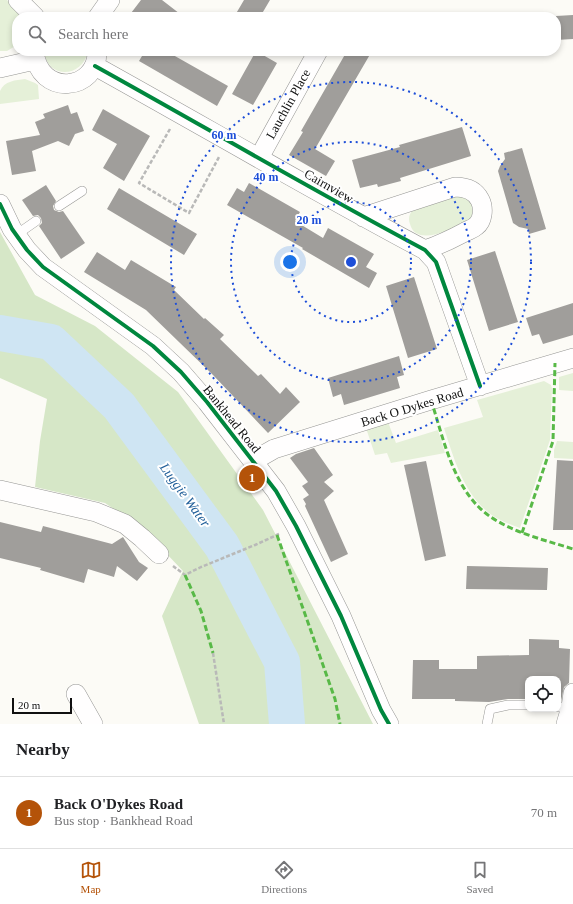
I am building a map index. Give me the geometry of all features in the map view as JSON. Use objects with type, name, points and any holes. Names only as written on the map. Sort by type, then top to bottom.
[{"type":"street","points":[[18,0],[30,12]]},
{"type":"street","points":[[102,12],[110,0]]},
{"type":"street","name":"Cairnview","points":[[0,68],[31,56]]},
{"type":"street","name":"Cairnview","points":[[34,56],[39,70],[47,78],[68,84],[79,81],[88,75],[96,58],[180,113],[363,217],[425,250],[436,262],[480,386]]},
{"type":"street","name":"Lauchlin Place","points":[[259,158],[315,56]]},
{"type":"street","name":"Cairnview","points":[[363,217],[455,187],[466,188],[474,192],[479,197],[483,212],[481,219],[476,226],[440,245],[425,250]]},
{"type":"street","name":"Bankhead Road","points":[[0,204],[16,235],[27,250],[44,268],[153,346],[175,367],[207,402],[276,491],[296,526],[341,616],[381,710],[389,724]]},
{"type":"street","name":"Back O Dykes Road","points":[[253,461],[274,449],[573,358]]},
{"type":"street","points":[[0,490],[96,512],[125,524],[159,554]]},
{"type":"street","points":[[76,694],[93,724]]},
{"type":"lane","points":[[59,206],[82,190]]},
{"type":"lane","points":[[16,235],[36,221]]},
{"type":"lane","points":[[487,724],[490,709],[508,705],[525,706]]},
{"type":"path","points":[[180,113],[139,183],[189,212],[228,140]]},
{"type":"path","points":[[159,554],[185,576],[201,567],[296,526]]},
{"type":"path","points":[[213,653],[224,724]]},
{"type":"green space","points":[[0,0],[7,0],[18,12],[12,12],[12,48],[7,51],[0,51]]},
{"type":"green space","points":[[45,56],[86,56],[79,67],[72,71],[64,72],[57,71],[46,60]]},
{"type":"green space","points":[[25,79],[38,85],[39,99],[0,104],[0,91],[4,85]]},
{"type":"green space","points":[[453,195],[465,196],[472,204],[472,216],[467,223],[434,235],[419,234],[413,231],[409,218],[413,210],[438,199]]},
{"type":"green space","points":[[0,232],[35,295],[95,326],[178,392],[263,510],[373,724],[199,724],[162,616],[183,571],[143,529],[105,503],[35,487],[40,441],[47,399],[0,378]]},
{"type":"green space","points":[[573,373],[573,391],[559,390],[559,377]]},
{"type":"green space","points":[[544,381],[551,385],[552,388],[550,440],[520,528],[504,522],[489,513],[472,495],[460,474],[444,428],[483,417],[477,400]]},
{"type":"green space","points":[[388,422],[396,443],[438,430],[445,453],[391,463],[387,453],[375,455],[366,428]]},
{"type":"green space","points":[[557,441],[573,442],[573,459],[554,458],[554,450]]},
{"type":"building","points":[[141,0],[162,0],[178,12],[132,12]]},
{"type":"building","points":[[244,0],[270,0],[263,12],[237,12]]},
{"type":"building","points":[[573,15],[573,39],[561,40],[561,16]]},
{"type":"building","points":[[142,56],[175,56],[228,86],[217,106],[139,61]]},
{"type":"building","points":[[253,56],[265,56],[277,63],[253,105],[232,94]]},
{"type":"building","points":[[344,56],[369,56],[315,149],[335,161],[326,176],[289,155],[303,132],[301,131]]},
{"type":"building","points":[[68,105],[71,114],[77,112],[84,131],[75,134],[69,146],[58,141],[32,151],[36,171],[12,175],[6,141],[40,135],[35,122],[45,118],[43,114]]},
{"type":"building","points":[[103,109],[150,136],[124,181],[103,168],[117,144],[92,130]]},
{"type":"building","points":[[462,127],[471,156],[400,178],[401,181],[378,187],[377,184],[360,188],[352,160],[400,147],[399,145]]},
{"type":"building","points":[[522,148],[546,229],[529,234],[528,229],[519,227],[513,223],[498,171],[505,159],[504,153]]},
{"type":"building","points":[[249,183],[300,212],[295,221],[323,238],[328,228],[374,254],[366,267],[377,273],[369,288],[302,249],[303,248],[227,205],[237,188],[244,192]]},
{"type":"building","points":[[46,185],[56,201],[53,206],[54,210],[59,212],[63,211],[85,243],[61,259],[39,226],[42,223],[41,218],[38,215],[33,216],[22,200]]},
{"type":"building","points":[[119,188],[197,234],[184,255],[107,209]]},
{"type":"building","points":[[495,251],[518,322],[489,331],[467,260]]},
{"type":"building","points":[[97,252],[125,270],[131,260],[176,287],[174,290],[204,319],[205,318],[224,335],[220,339],[258,376],[261,374],[280,394],[286,387],[300,402],[268,433],[213,375],[146,310],[84,272]]},
{"type":"building","points":[[414,277],[437,349],[408,358],[386,286]]},
{"type":"building","points":[[573,303],[573,335],[543,344],[539,334],[532,336],[526,318]]},
{"type":"building","points":[[399,356],[404,375],[397,377],[400,388],[344,405],[341,394],[333,397],[328,378]]},
{"type":"building","points":[[314,448],[333,475],[324,482],[334,491],[324,500],[348,554],[331,562],[305,506],[306,504],[303,499],[309,495],[302,486],[308,482],[290,458],[296,454]]},
{"type":"building","points":[[557,460],[573,461],[573,530],[553,530]]},
{"type":"building","points":[[426,461],[446,556],[425,561],[404,465]]},
{"type":"building","points":[[0,522],[41,532],[43,526],[112,544],[123,537],[139,562],[148,568],[137,581],[117,566],[114,577],[88,569],[84,583],[40,570],[41,568],[0,558]]},
{"type":"building","points":[[467,566],[548,568],[547,590],[466,589]]},
{"type":"building","points":[[529,639],[559,640],[559,648],[570,649],[569,683],[564,687],[561,701],[561,676],[525,676],[525,699],[508,699],[489,702],[455,701],[455,699],[412,699],[413,660],[439,660],[439,669],[477,669],[477,656],[529,655]]},
{"type":"waterway","name":"Luggie Water","points":[[0,333],[51,342],[119,406],[222,546],[282,662],[287,724]]},
{"type":"marked path","points":[[522,533],[553,441],[555,363]]},
{"type":"marked path","points":[[431,400],[447,451],[462,485],[484,512],[517,531],[573,549]]},
{"type":"marked path","points":[[277,535],[335,699],[340,724]]},
{"type":"marked path","points":[[185,575],[201,611],[213,653]]},
{"type":"cycle path","points":[[95,66],[383,228],[425,250],[436,262],[480,386]]},
{"type":"cycle path","points":[[0,204],[12,229],[27,250],[43,267],[153,346],[181,372],[207,402],[276,491],[296,526],[341,616],[381,710],[389,724]]},
{"type":"place","name":"Back O'Dykes Road","points":[[252,478]]}]
